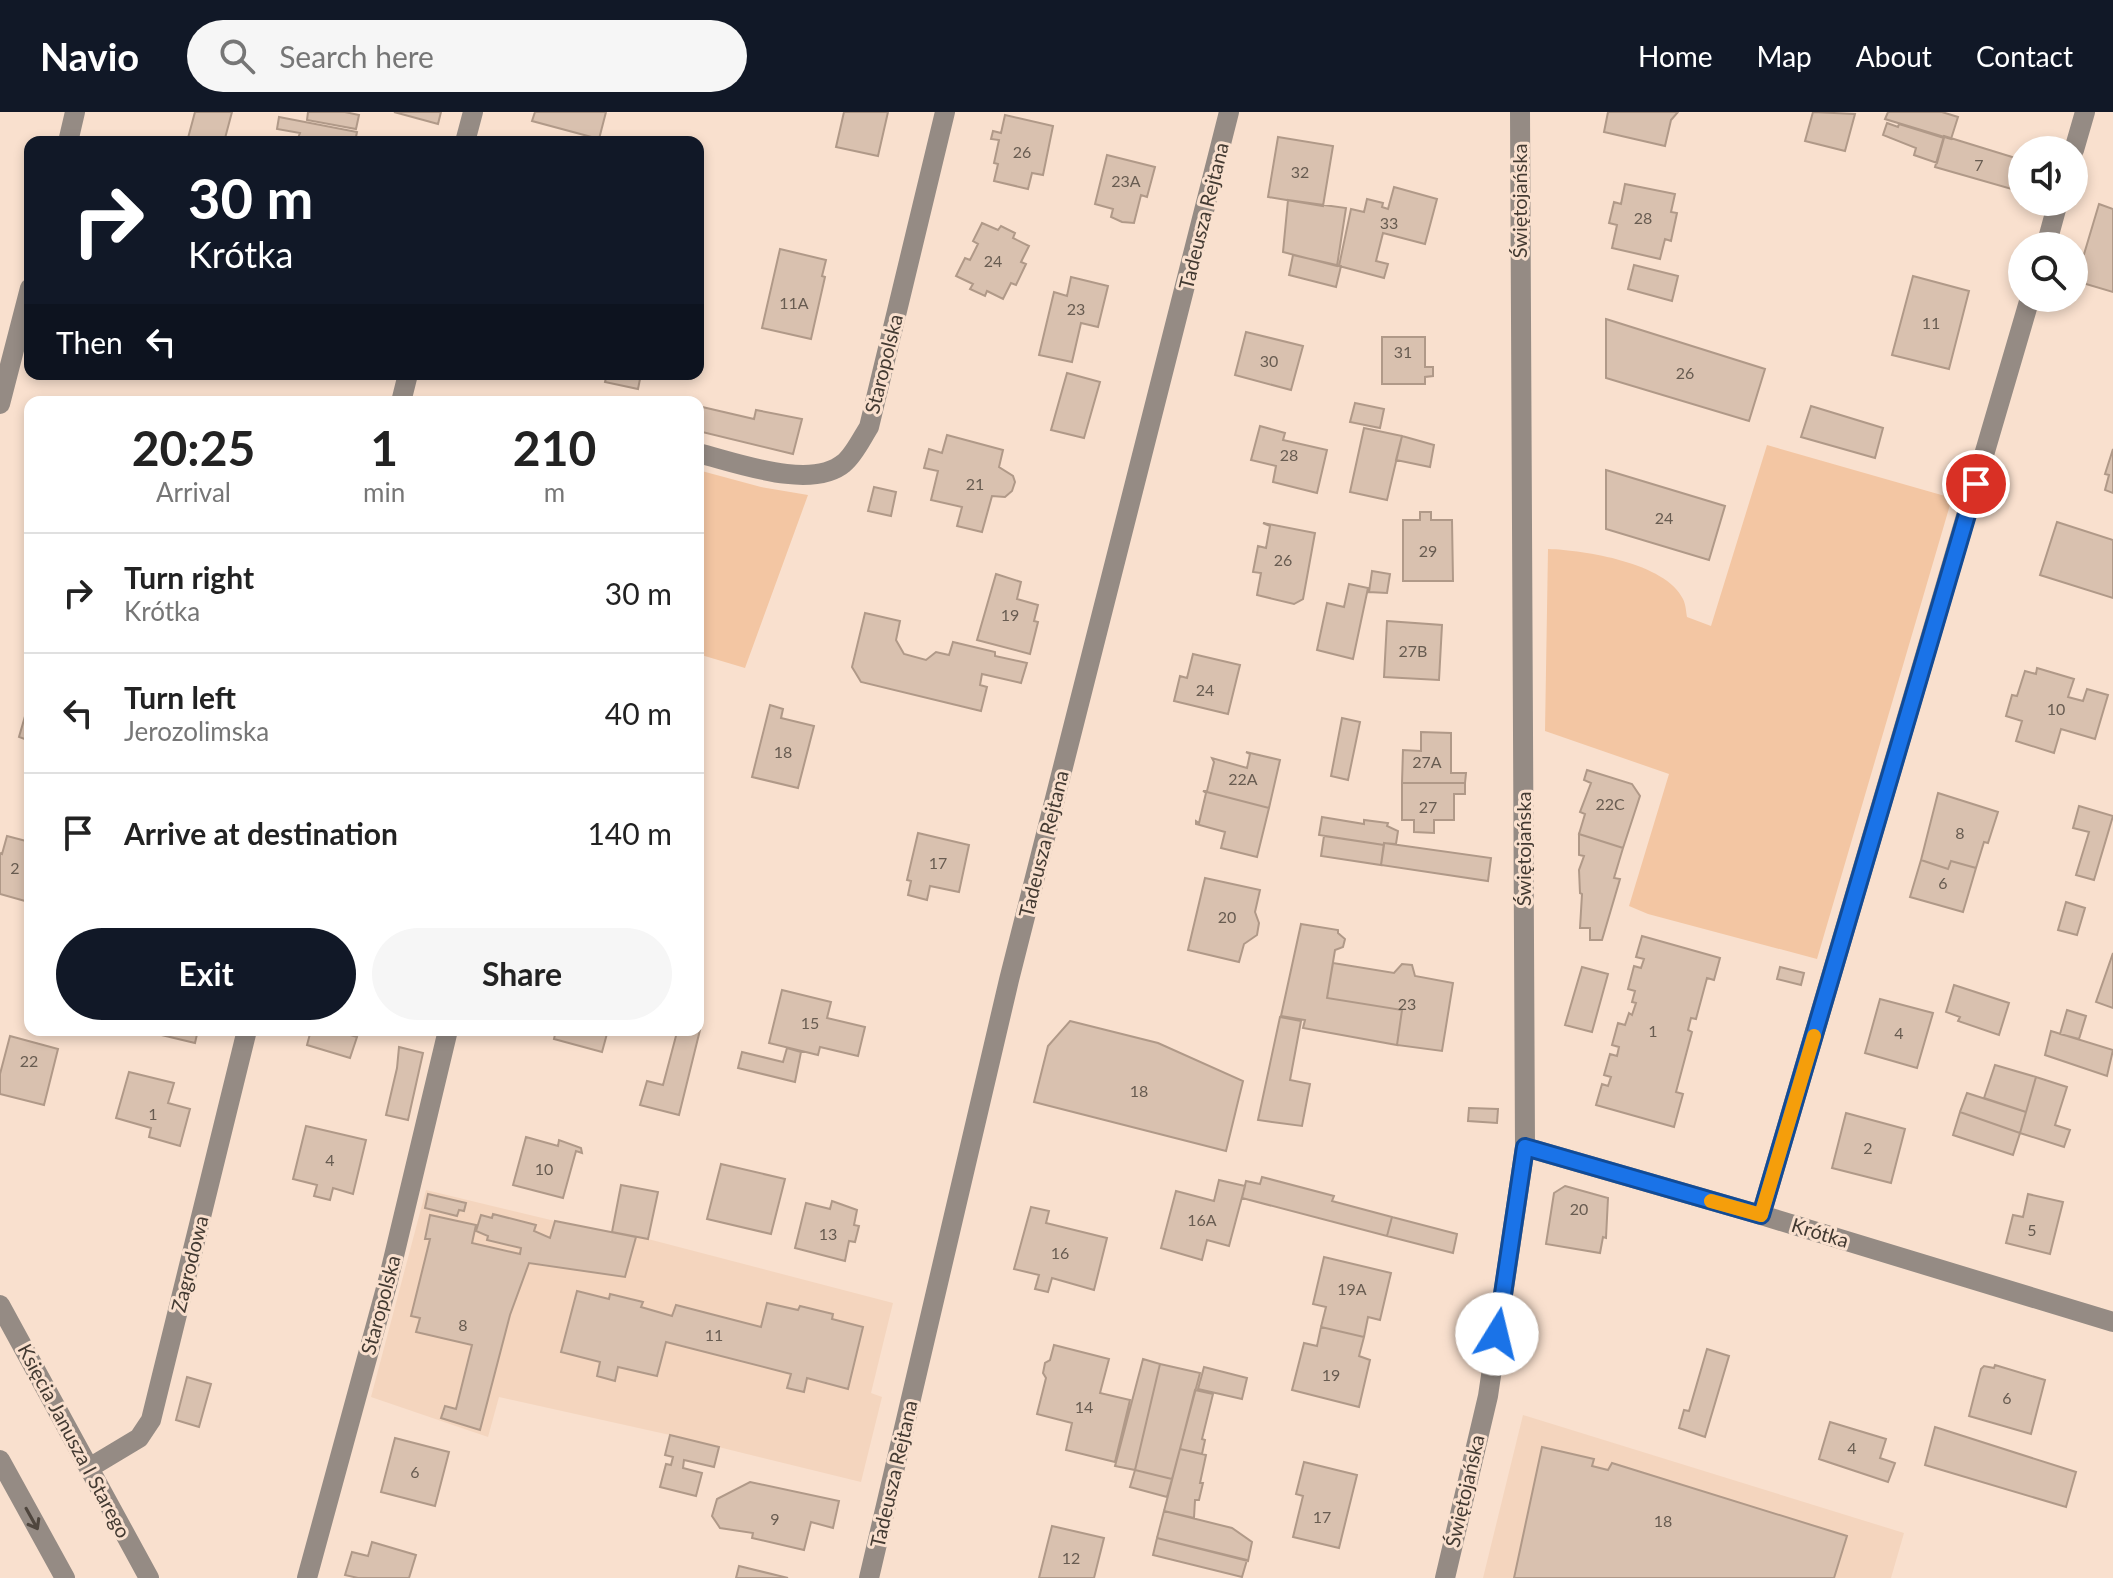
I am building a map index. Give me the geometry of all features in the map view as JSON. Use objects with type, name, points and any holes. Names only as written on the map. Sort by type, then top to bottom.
[{"type":"street","points":[[69,136],[75,112]]},
{"type":"street","points":[[467,136],[473,112]]},
{"type":"street","name":"Staropolska","points":[[704,454],[780,473],[817,475],[844,463],[869,427],[945,112]]},
{"type":"street","name":"Tadeusza Rejtana","points":[[869,1578],[1009,980],[1229,112]]},
{"type":"street","name":"Świętojańska","points":[[1445,1578],[1488,1396],[1525,1147],[1520,112]]},
{"type":"street","points":[[2078,136],[2085,112]]},
{"type":"street","points":[[0,404],[24,311]]},
{"type":"street","points":[[1761,1215],[2026,312]]},
{"type":"street","name":"Zagrodowa","points":[[89,1468],[139,1438],[151,1420],[246,1036]]},
{"type":"street","name":"Staropolska","points":[[307,1578],[388,1281],[447,1036]]},
{"type":"street","name":"Krótka","points":[[1525,1147],[2113,1322]]},
{"type":"street","name":"Księcia Janusza I Starego","points":[[0,1305],[149,1578]]},
{"type":"street","points":[[0,1460],[65,1578]]},
{"type":"shaded area","points":[[1767,445],[1952,498],[1817,959],[1648,914],[1629,906],[1669,774],[1545,731],[1548,549],[1582,552],[1623,561],[1660,576],[1683,599],[1687,617],[1711,626]]},
{"type":"shaded area","points":[[704,472],[761,487],[808,495],[745,668],[704,656]]},
{"type":"shaded area","points":[[426,1190],[555,1221],[648,1239],[893,1303],[871,1393],[882,1397],[861,1482],[499,1397],[488,1437],[371,1397]]},
{"type":"shaded area","points":[[1523,1415],[1904,1533],[1891,1578],[1483,1578]]},
{"type":"building","points":[[195,112],[232,112],[226,136],[189,136]]},
{"type":"building","points":[[308,112],[359,115],[356,129],[307,120]]},
{"type":"building","points":[[394,112],[441,112],[438,124]]},
{"type":"building","points":[[535,112],[606,112],[600,136],[588,136],[532,121]]},
{"type":"building","points":[[844,112],[888,112],[878,156],[836,147]]},
{"type":"building","points":[[1608,112],[1678,112],[1671,120],[1665,146],[1604,132]]},
{"type":"building","points":[[1813,112],[1855,114],[1845,151],[1805,141]]},
{"type":"building","points":[[1888,112],[1942,112],[1958,117],[1951,139],[1885,119]]},
{"type":"building","points":[[1005,115],[1053,126],[1043,175],[1032,173],[1028,189],[994,181],[999,140],[991,139],[993,131],[1001,133]]},
{"type":"building","points":[[279,117],[357,132],[356,136],[299,136],[300,133],[277,129]]},
{"type":"building","points":[[1887,123],[1944,138],[1937,163],[1914,155],[1916,148],[1883,135]]},
{"type":"building","points":[[1944,136],[2008,156],[2008,188],[1935,167]]},
{"type":"building","points":[[1278,137],[1333,146],[1323,206],[1268,197]]},
{"type":"building","points":[[1107,155],[1155,167],[1147,197],[1141,195],[1134,223],[1111,217],[1113,209],[1095,204]]},
{"type":"building","points":[[1625,184],[1675,194],[1671,212],[1677,213],[1671,241],[1665,239],[1660,259],[1612,248],[1617,225],[1609,223],[1614,202],[1621,204]]},
{"type":"building","points":[[1394,187],[1437,199],[1425,244],[1383,233],[1376,261],[1388,264],[1384,278],[1339,266],[1351,209],[1364,212],[1367,199],[1383,203],[1382,207],[1388,209]]},
{"type":"building","points":[[1288,200],[1346,208],[1337,266],[1283,252]]},
{"type":"building","points":[[2099,204],[2113,209],[2113,292],[2088,285],[2088,241]]},
{"type":"building","points":[[982,223],[998,230],[1001,226],[1015,233],[1013,238],[1029,246],[1021,262],[1026,264],[1016,285],[1011,283],[1003,299],[987,291],[985,296],[970,289],[973,284],[956,276],[965,258],[970,260],[978,244],[973,241]]},
{"type":"building","points":[[780,249],[826,260],[811,339],[762,328]]},
{"type":"building","points":[[1293,255],[1341,266],[1336,287],[1289,275]]},
{"type":"building","points":[[1634,265],[1678,276],[1672,301],[1628,289]]},
{"type":"building","points":[[1913,276],[1969,291],[1949,369],[1892,355]]},
{"type":"building","points":[[1071,277],[1108,286],[1098,327],[1081,323],[1072,362],[1039,355],[1054,292],[1067,296]]},
{"type":"building","points":[[1606,319],[1765,369],[1749,421],[1606,378]]},
{"type":"building","points":[[1246,332],[1303,346],[1291,390],[1235,375]]},
{"type":"building","points":[[1382,337],[1425,337],[1425,367],[1433,367],[1433,376],[1425,377],[1425,384],[1382,384]]},
{"type":"building","points":[[1067,373],[1100,382],[1084,438],[1051,430]]},
{"type":"building","points":[[606,380],[640,380],[638,389]]},
{"type":"building","points":[[1355,403],[1384,409],[1380,428],[1350,422]]},
{"type":"building","points":[[1811,406],[1883,428],[1875,458],[1801,437]]},
{"type":"building","points":[[704,407],[754,419],[756,410],[802,419],[793,454],[704,432]]},
{"type":"building","points":[[1260,426],[1285,433],[1283,440],[1327,450],[1317,493],[1273,482],[1276,466],[1251,460]]},
{"type":"building","points":[[1364,428],[1402,436],[1387,500],[1350,492]]},
{"type":"building","points":[[947,435],[1003,450],[999,467],[1013,476],[1012,491],[1005,497],[992,496],[982,532],[957,526],[962,507],[931,500],[938,471],[924,468],[929,449],[942,453]]},
{"type":"building","points":[[1402,436],[1434,445],[1430,467],[1396,460]]},
{"type":"building","points":[[2113,449],[2113,493],[2105,490],[2109,475],[2105,474]]},
{"type":"building","points":[[1606,470],[1725,506],[1709,560],[1606,529]]},
{"type":"building","points":[[874,487],[896,492],[891,516],[868,511]]},
{"type":"building","points":[[1420,512],[1431,512],[1431,520],[1452,520],[1453,581],[1403,581],[1403,520],[1420,520]]},
{"type":"building","points":[[2057,522],[2113,540],[2113,598],[2040,575]]},
{"type":"building","points":[[1263,523],[1315,533],[1303,599],[1294,604],[1257,595],[1261,573],[1253,572],[1258,546],[1266,548],[1270,526]]},
{"type":"building","points":[[1372,571],[1390,574],[1387,593],[1369,592]]},
{"type":"building","points":[[996,574],[1021,582],[1017,599],[1038,605],[1034,621],[1038,622],[1030,654],[977,640]]},
{"type":"building","points":[[1349,584],[1368,588],[1353,659],[1317,650],[1327,603],[1344,607]]},
{"type":"building","points":[[865,613],[900,621],[896,640],[904,654],[926,660],[936,652],[949,655],[953,642],[995,652],[995,656],[1027,663],[1021,683],[982,674],[980,685],[987,687],[981,711],[861,682],[852,667]]},
{"type":"building","points":[[1387,621],[1442,625],[1439,680],[1384,677]]},
{"type":"building","points":[[1193,654],[1240,665],[1228,714],[1174,701],[1180,676],[1187,678]]},
{"type":"building","points":[[2037,668],[2074,679],[2068,697],[2083,701],[2087,689],[2108,695],[2095,739],[2061,729],[2054,753],[2016,741],[2022,721],[2006,716],[2012,695],[2017,696],[2025,671],[2036,674]]},
{"type":"building","points":[[770,705],[783,709],[781,718],[814,726],[798,788],[752,777]]},
{"type":"building","points":[[1342,718],[1360,722],[1348,780],[1331,776]]},
{"type":"building","points":[[24,720],[24,739],[19,737]]},
{"type":"building","points":[[1421,732],[1451,733],[1451,773],[1466,773],[1465,783],[1402,783],[1403,750],[1421,751]]},
{"type":"building","points":[[1246,752],[1280,760],[1269,808],[1203,791],[1207,791],[1214,762],[1212,758],[1247,768],[1250,754]]},
{"type":"building","points":[[1587,770],[1632,784],[1640,796],[1623,848],[1579,834],[1585,814],[1580,812],[1591,783],[1584,780]]},
{"type":"building","points":[[1402,783],[1465,783],[1465,794],[1454,794],[1454,820],[1434,820],[1434,833],[1414,832],[1414,820],[1402,820]]},
{"type":"building","points":[[1203,791],[1269,808],[1257,857],[1221,848],[1225,832],[1196,824],[1196,821],[1199,823],[1206,793]]},
{"type":"building","points":[[1938,793],[1998,812],[1976,868],[1951,861],[1948,869],[1921,860]]},
{"type":"building","points":[[2079,806],[2113,816],[2094,880],[2076,875],[2089,832],[2073,828]]},
{"type":"building","points":[[1322,817],[1364,824],[1364,820],[1388,823],[1387,826],[1398,831],[1396,844],[1319,835]]},
{"type":"building","points":[[918,833],[969,845],[959,892],[930,886],[927,900],[908,895],[911,881],[907,880]]},
{"type":"building","points":[[1579,834],[1623,848],[1614,878],[1620,879],[1602,940],[1590,940],[1590,928],[1580,928],[1582,894],[1579,870],[1584,856],[1579,855]]},
{"type":"building","points":[[7,836],[24,840],[24,901],[0,894],[2,854]]},
{"type":"building","points":[[1324,836],[1384,845],[1381,865],[1321,856]]},
{"type":"building","points":[[1384,843],[1491,858],[1488,881],[1381,865]]},
{"type":"building","points":[[1921,860],[1948,869],[1951,861],[1976,868],[1963,912],[1910,897]]},
{"type":"building","points":[[1205,878],[1260,890],[1255,912],[1259,923],[1257,935],[1244,944],[1239,962],[1188,950]]},
{"type":"building","points":[[2066,902],[2085,908],[2077,935],[2058,930]]},
{"type":"building","points":[[1301,924],[1338,930],[1345,939],[1343,947],[1335,950],[1327,998],[1402,1010],[1397,1045],[1303,1028],[1305,1020],[1281,1016]]},
{"type":"building","points":[[1642,936],[1720,958],[1714,980],[1707,978],[1696,1019],[1691,1018],[1688,1030],[1692,1032],[1676,1092],[1683,1094],[1674,1127],[1596,1105],[1602,1084],[1608,1086],[1611,1077],[1604,1075],[1610,1054],[1617,1056],[1619,1047],[1612,1045],[1618,1023],[1625,1025],[1636,1003],[1632,1002],[1635,991],[1628,989],[1634,966],[1641,968],[1644,959],[1636,957]]},
{"type":"building","points":[[2113,953],[2113,1008],[2096,1002]]},
{"type":"building","points":[[1333,963],[1394,973],[1402,964],[1412,965],[1415,976],[1453,983],[1442,1051],[1397,1045],[1402,1010],[1327,998]]},
{"type":"building","points":[[1582,967],[1608,974],[1592,1032],[1565,1025]]},
{"type":"building","points":[[1780,967],[1804,973],[1801,985],[1777,979]]},
{"type":"building","points":[[1954,985],[2009,1003],[1999,1035],[1958,1021],[1960,1017],[1946,1012]]},
{"type":"building","points":[[782,990],[831,1002],[827,1018],[865,1027],[858,1056],[820,1047],[818,1055],[769,1043]]},
{"type":"building","points":[[1880,999],[1933,1013],[1917,1068],[1865,1053]]},
{"type":"building","points":[[2067,1010],[2086,1016],[2079,1039],[2060,1034]]},
{"type":"building","points":[[1280,1017],[1301,1021],[1290,1080],[1310,1084],[1302,1126],[1258,1120]]},
{"type":"building","points":[[1070,1021],[1158,1043],[1243,1081],[1226,1151],[1034,1102],[1048,1046]]},
{"type":"building","points":[[2051,1031],[2113,1050],[2107,1076],[2045,1055]]},
{"type":"building","points":[[10,1036],[58,1049],[44,1105],[0,1094],[0,1074]]},
{"type":"building","points":[[166,1036],[197,1036],[195,1043]]},
{"type":"building","points":[[309,1036],[357,1037],[350,1058],[307,1045]]},
{"type":"building","points":[[555,1036],[606,1036],[602,1052],[554,1039]]},
{"type":"building","points":[[676,1036],[699,1036],[679,1115],[640,1105],[647,1081],[663,1085]]},
{"type":"building","points":[[399,1047],[423,1053],[408,1120],[386,1115]]},
{"type":"building","points":[[787,1048],[801,1052],[795,1082],[738,1068],[742,1052],[783,1062]]},
{"type":"building","points":[[1995,1065],[2036,1077],[2026,1112],[1984,1098]]},
{"type":"building","points":[[129,1072],[174,1083],[168,1103],[190,1109],[180,1146],[149,1137],[151,1128],[116,1118]]},
{"type":"building","points":[[2036,1077],[2067,1087],[2055,1125],[2070,1130],[2064,1147],[2020,1133]]},
{"type":"building","points":[[1967,1093],[2026,1112],[2020,1133],[1960,1112]]},
{"type":"building","points":[[1469,1108],[1498,1109],[1497,1123],[1468,1121]]},
{"type":"building","points":[[1960,1112],[2020,1133],[2013,1155],[1953,1135]]},
{"type":"building","points":[[1846,1113],[1905,1129],[1891,1183],[1832,1168]]},
{"type":"building","points":[[306,1126],[366,1140],[353,1194],[333,1188],[330,1200],[314,1196],[317,1185],[293,1179]]},
{"type":"building","points":[[526,1137],[558,1146],[559,1140],[581,1148],[582,1153],[576,1151],[563,1198],[513,1185]]},
{"type":"building","points":[[721,1164],[785,1179],[771,1234],[707,1219]]},
{"type":"building","points":[[1262,1177],[1334,1196],[1332,1201],[1392,1217],[1387,1236],[1242,1198],[1246,1181],[1260,1184]]},
{"type":"building","points":[[1219,1180],[1245,1186],[1229,1246],[1207,1240],[1202,1260],[1161,1248],[1176,1191],[1214,1201]]},
{"type":"building","points":[[621,1185],[658,1192],[648,1239],[612,1232]]},
{"type":"building","points":[[1565,1186],[1608,1198],[1606,1238],[1603,1237],[1600,1253],[1546,1244],[1554,1193]]},
{"type":"building","points":[[428,1194],[466,1203],[464,1211],[459,1210],[457,1216],[425,1208]]},
{"type":"building","points":[[2028,1194],[2063,1202],[2050,1254],[2006,1243],[2013,1215],[2023,1217]]},
{"type":"building","points":[[832,1201],[857,1210],[854,1225],[859,1226],[855,1242],[849,1241],[845,1261],[795,1248],[806,1203],[830,1209]]},
{"type":"building","points":[[1031,1207],[1049,1211],[1046,1223],[1107,1238],[1094,1290],[1052,1278],[1048,1292],[1035,1289],[1039,1275],[1014,1269]]},
{"type":"building","points":[[493,1214],[536,1225],[534,1231],[550,1238],[555,1221],[636,1237],[625,1277],[529,1263],[510,1315],[480,1430],[441,1418],[445,1406],[456,1409],[472,1345],[416,1332],[420,1318],[411,1316],[430,1239],[425,1239],[430,1215],[476,1225],[472,1243],[520,1254],[521,1248],[487,1240],[488,1236],[476,1231],[481,1215],[492,1218]]},
{"type":"building","points":[[1392,1217],[1457,1234],[1453,1253],[1387,1236]]},
{"type":"building","points":[[1324,1257],[1391,1273],[1380,1320],[1368,1317],[1364,1337],[1321,1327],[1326,1307],[1313,1304]]},
{"type":"building","points":[[577,1291],[609,1299],[610,1294],[643,1302],[641,1307],[672,1316],[676,1305],[761,1327],[767,1303],[798,1310],[800,1306],[833,1314],[832,1319],[863,1327],[848,1389],[807,1378],[804,1392],[787,1388],[791,1374],[666,1342],[657,1376],[618,1367],[615,1381],[597,1376],[600,1362],[561,1352]]},
{"type":"building","points":[[1321,1327],[1364,1337],[1359,1356],[1370,1360],[1359,1407],[1292,1390],[1304,1343],[1317,1346]]},
{"type":"building","points":[[1054,1345],[1109,1359],[1100,1393],[1130,1400],[1115,1462],[1066,1450],[1072,1423],[1037,1414],[1046,1378],[1043,1373],[1045,1363],[1050,1360]]},
{"type":"building","points":[[1707,1349],[1729,1356],[1705,1437],[1679,1428],[1684,1410],[1689,1411]]},
{"type":"building","points":[[1143,1359],[1160,1364],[1135,1470],[1115,1466]]},
{"type":"building","points":[[1160,1364],[1200,1373],[1172,1479],[1135,1470]]},
{"type":"building","points":[[1995,1365],[2045,1380],[2031,1434],[1969,1416],[1981,1369],[1984,1366],[1994,1368]]},
{"type":"building","points":[[1204,1367],[1247,1378],[1242,1399],[1198,1389]]},
{"type":"building","points":[[187,1377],[211,1384],[199,1427],[176,1420]]},
{"type":"building","points":[[1195,1390],[1213,1394],[1202,1439],[1205,1440],[1202,1454],[1180,1449]]},
{"type":"building","points":[[1830,1422],[1886,1439],[1880,1458],[1895,1463],[1888,1482],[1819,1459]]},
{"type":"building","points":[[1935,1427],[2076,1472],[2066,1507],[1925,1465]]},
{"type":"building","points":[[670,1435],[719,1447],[714,1467],[684,1460],[683,1468],[702,1473],[696,1496],[660,1487],[666,1464],[671,1465],[673,1457],[665,1455]]},
{"type":"building","points":[[395,1438],[449,1452],[435,1506],[381,1492]]},
{"type":"building","points":[[1542,1447],[1594,1459],[1592,1466],[1608,1470],[1612,1463],[1847,1536],[1834,1578],[1514,1578]]},
{"type":"building","points":[[1180,1449],[1206,1455],[1194,1518],[1164,1511]]},
{"type":"building","points":[[1304,1462],[1357,1475],[1339,1548],[1293,1537],[1303,1496],[1296,1494]]},
{"type":"building","points":[[1135,1470],[1172,1479],[1167,1497],[1130,1487]]},
{"type":"building","points":[[750,1482],[839,1501],[833,1528],[811,1522],[804,1550],[752,1538],[753,1533],[720,1528],[712,1516],[717,1499]]},
{"type":"building","points":[[1164,1511],[1232,1528],[1252,1542],[1248,1561],[1157,1538]]},
{"type":"building","points":[[1052,1526],[1104,1538],[1094,1578],[1039,1578]]},
{"type":"building","points":[[1157,1538],[1247,1560],[1242,1577],[1153,1555]]},
{"type":"building","points":[[372,1542],[416,1555],[409,1578],[345,1575],[352,1552],[368,1556]]},
{"type":"building","points":[[739,1566],[788,1578],[736,1578]]},
{"type":"slow traffic","points":[[1711,1201],[1761,1215],[1814,1036]]},
{"type":"route","points":[[1497,1334],[1525,1147],[1761,1215],[1976,484]]}]
